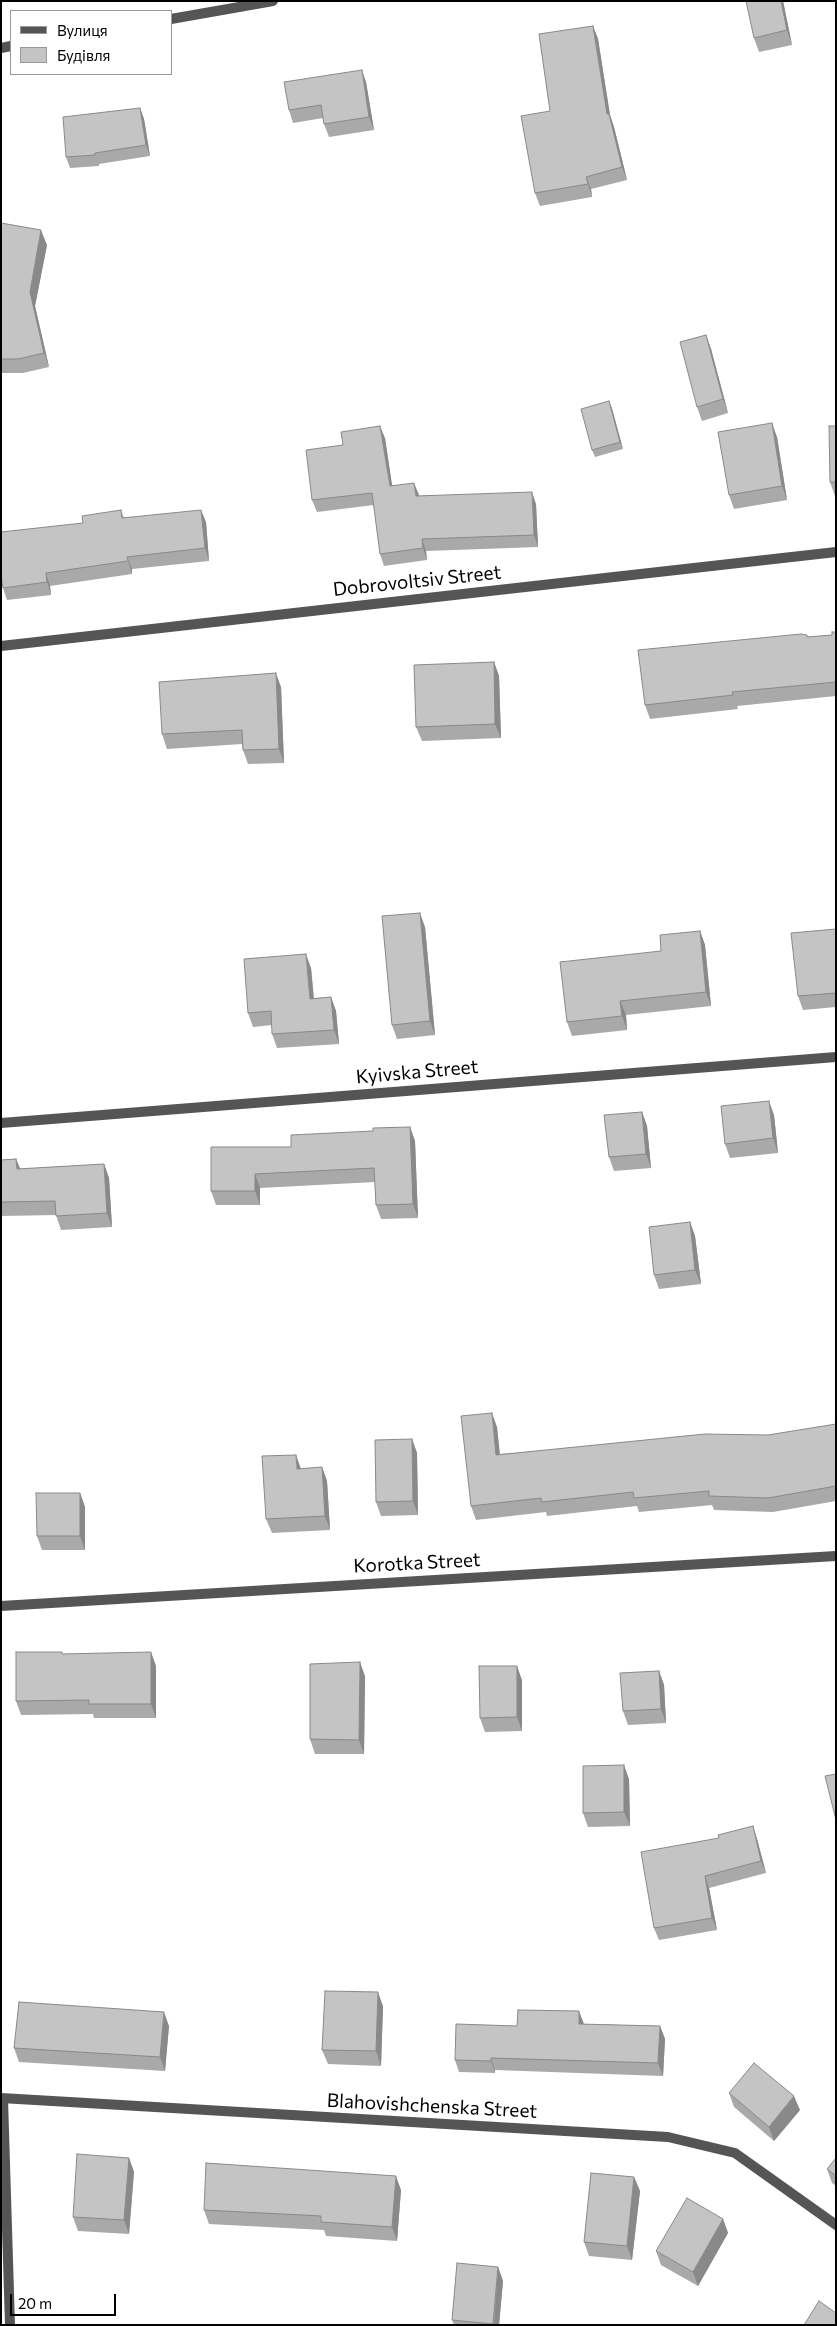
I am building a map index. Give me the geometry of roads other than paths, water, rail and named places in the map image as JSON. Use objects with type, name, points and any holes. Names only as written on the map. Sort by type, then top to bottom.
[{"type":"street","points":[[172,19],[273,1]]},
{"type":"street","name":"Dobrovoltsiv Street","points":[[1,646],[836,552]]},
{"type":"street","name":"Kyivska Street","points":[[1,1123],[836,1056]]},
{"type":"street","name":"Korotka Street","points":[[1,1606],[836,1556]]},
{"type":"street","points":[[2,2099],[10,2325]]},
{"type":"street","name":"Blahovishchenska Street","points":[[2,2099],[668,2137],[735,2153],[836,2225]]}]
